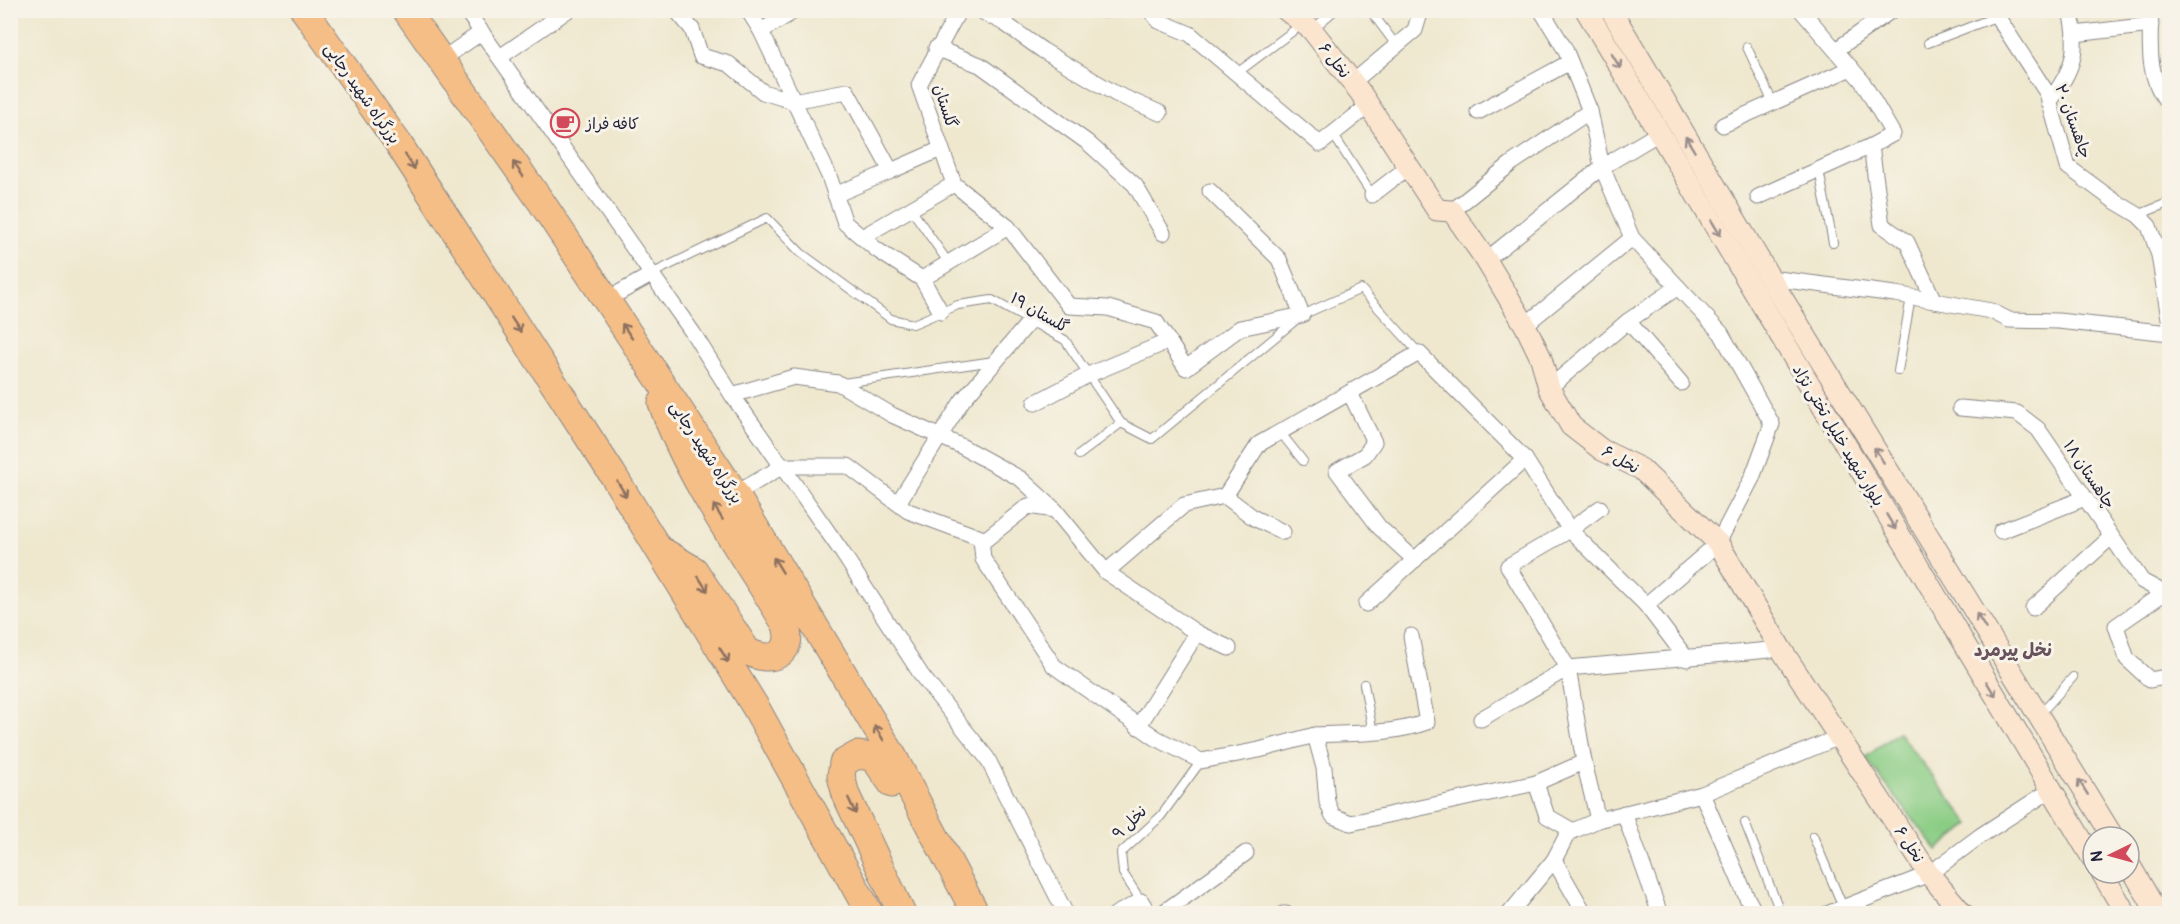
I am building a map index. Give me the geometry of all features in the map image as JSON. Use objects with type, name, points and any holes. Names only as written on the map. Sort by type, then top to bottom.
[{"type":"highway","name":"بزرگراه شهید رجایی","points":[[304,10],[398,143],[658,549],[756,708],[870,914]]},
{"type":"highway","name":"بزرگراه شهید رجایی","points":[[406,10],[606,300],[735,494],[893,756],[976,914]]},
{"type":"highway","points":[[648,363],[671,429],[786,625],[789,635],[784,650],[772,657],[758,658],[747,651],[694,570],[658,549]]},
{"type":"highway","points":[[902,914],[846,795],[841,776],[843,763],[857,755],[873,757],[908,811],[948,860]]},
{"type":"street","points":[[466,10],[693,333],[732,395],[783,466],[922,676],[987,758],[1066,914]]},
{"type":"street","points":[[500,57],[568,10]]},
{"type":"street","points":[[676,10],[692,29],[701,56],[729,64],[763,92],[792,101],[847,91],[891,171]]},
{"type":"street","points":[[748,10],[761,31],[835,195],[845,223],[922,279],[941,312]]},
{"type":"street","points":[[761,31],[796,10]]},
{"type":"street","name":"گلستان","points":[[954,184],[919,85],[936,48],[959,10]]},
{"type":"street","points":[[1150,10],[1159,21],[1190,34],[1320,144],[1368,106]]},
{"type":"street","points":[[1353,82],[1415,30],[1421,10]]},
{"type":"street","points":[[1541,10],[1570,62],[1590,111],[1602,167],[1632,238],[1720,333],[1772,424],[1752,478],[1718,543],[1646,605]]},
{"type":"street","name":"بلوار شهید خلیل تختی نژاد","points":[[1586,10],[2081,839]]},
{"type":"street","name":"بلوار شهید خلیل تختی نژاد","points":[[1611,10],[1770,278],[2106,825]]},
{"type":"street","points":[[1758,197],[1893,134],[1851,68],[1802,10]]},
{"type":"street","points":[[1836,50],[1892,10]]},
{"type":"street","points":[[2049,103],[2072,68],[2075,34],[2070,10]]},
{"type":"street","points":[[981,11],[1004,23],[1042,50],[1116,94],[1160,113]]},
{"type":"street","name":"چاهستان ۲۰","points":[[1996,14],[2047,93],[2068,167],[2113,201],[2138,215],[2149,226],[2166,272],[2169,325]]},
{"type":"street","points":[[2075,34],[2151,18],[2150,56],[2154,78],[2158,92],[2169,105]]},
{"type":"street","name":"نخل ۶","points":[[1300,21],[1353,82],[1407,168],[1437,210],[1452,211],[1486,260],[1525,325],[1541,358],[1550,388],[1571,426],[1602,450],[1641,469],[1718,543],[1781,649],[1929,874],[1963,914]]},
{"type":"street","points":[[441,60],[482,32]]},
{"type":"street","points":[[936,48],[980,65],[1087,142],[1135,184],[1163,233]]},
{"type":"street","points":[[1478,112],[1570,62]]},
{"type":"street","points":[[1723,125],[1851,68]]},
{"type":"street","points":[[1452,211],[1512,163],[1590,111]]},
{"type":"street","points":[[1486,260],[1602,167],[1659,133]]},
{"type":"street","points":[[1871,146],[1882,225],[1907,242],[1934,301]]},
{"type":"street","points":[[835,195],[941,149]]},
{"type":"street","points":[[1372,195],[1407,168]]},
{"type":"street","points":[[862,237],[954,184],[1008,227],[1069,306],[1108,308],[1156,322],[1186,368],[1240,328],[1302,315],[1279,259],[1210,191]]},
{"type":"street","points":[[922,279],[1008,227]]},
{"type":"street","points":[[1525,325],[1632,238]]},
{"type":"street","points":[[606,300],[651,274]]},
{"type":"street","points":[[1770,278],[1911,297],[1991,311],[2009,320],[2058,321],[2169,333]]},
{"type":"street","points":[[1550,388],[1628,321],[1678,287]]},
{"type":"street","points":[[898,503],[962,401],[1030,321]]},
{"type":"street","points":[[1628,321],[1681,384]]},
{"type":"street","points":[[1035,403],[1088,375],[1169,341]]},
{"type":"street","points":[[1106,572],[1184,505],[1225,496],[1259,444],[1419,352],[1525,459],[1569,530],[1646,605],[1687,659]]},
{"type":"street","points":[[732,395],[794,377],[838,383],[892,415],[1021,479],[1054,510],[1106,572],[1197,633],[1229,648]]},
{"type":"street","points":[[1350,393],[1374,442],[1365,455],[1337,471],[1379,526],[1415,560]]},
{"type":"street","name":"چاهستان ۱۸","points":[[1960,408],[2017,413],[2038,429],[2142,581],[2167,594]]},
{"type":"street","points":[[1366,604],[1525,459]]},
{"type":"street","points":[[735,494],[783,466],[848,466],[909,511],[981,538],[982,559],[1054,666],[1138,727],[1201,761],[1259,750],[1315,735],[1373,733],[1409,728],[1426,722],[1411,636]]},
{"type":"street","points":[[1225,496],[1254,518],[1283,532]]},
{"type":"street","points":[[2001,531],[2085,498]]},
{"type":"street","points":[[981,543],[1028,506],[1054,510]]},
{"type":"street","points":[[1598,820],[1584,762],[1568,668],[1508,566],[1569,530],[1600,508]]},
{"type":"street","points":[[2033,608],[2111,537]]},
{"type":"street","points":[[2167,594],[2116,626],[2127,659],[2150,680],[2169,676]]},
{"type":"street","points":[[1138,727],[1197,633]]},
{"type":"street","points":[[1481,719],[1568,668],[1781,649]]},
{"type":"street","points":[[1315,735],[1324,768],[1327,802],[1333,816],[1351,823],[1536,783],[1584,762]]},
{"type":"street","points":[[1511,913],[1554,860],[1568,833],[1598,820],[1702,794],[1839,737]]},
{"type":"street","points":[[1536,783],[1547,816],[1573,831]]},
{"type":"street","points":[[1827,914],[1929,874],[1980,836],[2051,790]]},
{"type":"street","points":[[1702,794],[1756,914]]},
{"type":"street","points":[[1624,813],[1660,914]]},
{"type":"street","points":[[1161,914],[1246,854]]},
{"type":"street","points":[[1554,860],[1585,914]]},
{"type":"street","points":[[2109,885],[2126,914]]},
{"type":"street","points":[[2141,885],[2158,914]]},
{"type":"street","points":[[1116,914],[1145,908]]},
{"type":"lane","points":[[1237,73],[1300,21],[1335,10]]},
{"type":"lane","points":[[1370,10],[1396,45]]},
{"type":"lane","points":[[1928,43],[1996,14]]},
{"type":"lane","points":[[1747,47],[1773,103]]},
{"type":"lane","points":[[1333,134],[1372,195]]},
{"type":"lane","points":[[1819,170],[1833,243]]},
{"type":"lane","points":[[2138,215],[2169,202]]},
{"type":"lane","points":[[910,208],[948,262]]},
{"type":"lane","name":"گلستان ۱۹","points":[[651,274],[767,218],[801,253],[891,319],[913,324],[958,305],[992,300],[1065,340],[1121,423],[1152,439],[1302,315],[1361,289],[1419,352]]},
{"type":"lane","points":[[1898,371],[1911,297]]},
{"type":"lane","points":[[838,383],[996,361]]},
{"type":"lane","points":[[1079,455],[1121,423]]},
{"type":"lane","points":[[1280,432],[1304,461]]},
{"type":"lane","points":[[2039,716],[2073,677]]},
{"type":"lane","points":[[1364,684],[1373,733]]},
{"type":"lane","name":"نخل ۹","points":[[1145,908],[1123,873],[1121,853],[1161,816],[1201,761]]},
{"type":"lane","points":[[1744,823],[1781,914]]},
{"type":"lane","points":[[1813,836],[1843,907]]},
{"type":"green space","points":[[1898,732],[1970,824],[1937,850],[1865,758]]},
{"type":"place","name":"کافه فراز","points":[[565,123]]},
{"type":"district","name":"نخل پیرمرد","points":[[2013,650]]}]
